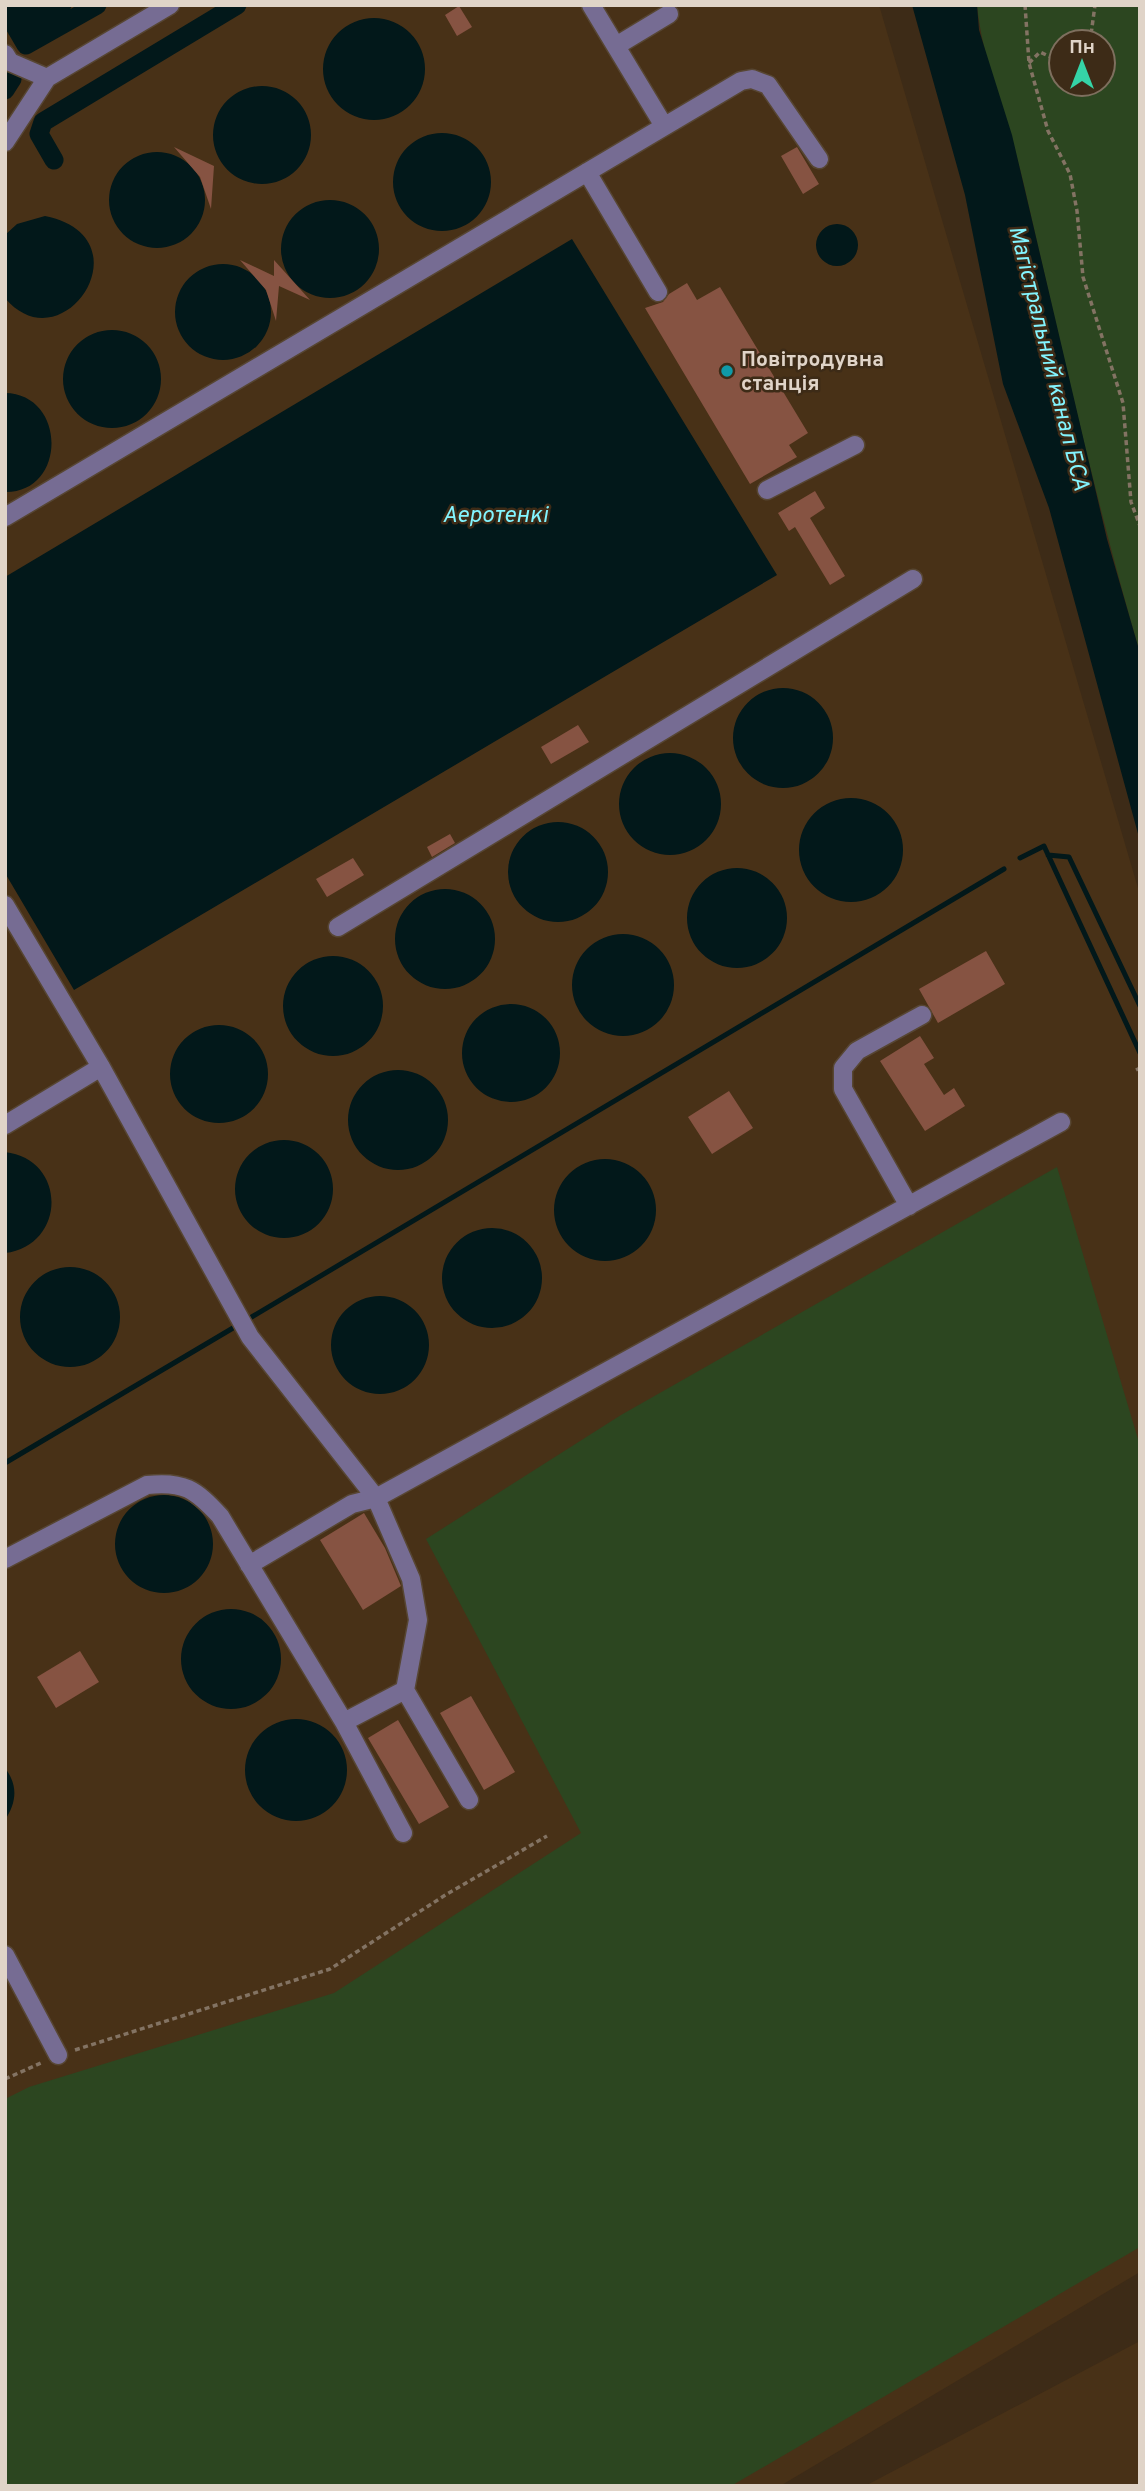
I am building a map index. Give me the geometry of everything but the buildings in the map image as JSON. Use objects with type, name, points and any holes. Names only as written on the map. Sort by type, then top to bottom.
[{"type":"lane","points":[[5,142],[47,78],[170,5]]},
{"type":"lane","points":[[591,5],[664,126]]},
{"type":"lane","points":[[616,46],[669,14]]},
{"type":"lane","points":[[5,54],[10,62],[47,78]]},
{"type":"lane","points":[[5,517],[741,81],[761,80],[768,85],[819,159]]},
{"type":"lane","points":[[587,172],[658,292]]},
{"type":"lane","points":[[767,490],[855,445]]},
{"type":"lane","points":[[338,927],[913,579]]},
{"type":"lane","points":[[5,905],[101,1067],[250,1337],[376,1498],[411,1578],[418,1620],[405,1690],[469,1800]]},
{"type":"lane","points":[[909,1206],[843,1089],[843,1068],[857,1051],[922,1015]]},
{"type":"lane","points":[[5,1125],[101,1067]]},
{"type":"lane","points":[[249,1566],[352,1504],[376,1498],[1061,1122]]},
{"type":"lane","points":[[5,1559],[147,1485],[173,1482],[200,1494],[219,1516],[344,1722],[403,1833]]},
{"type":"lane","points":[[344,1722],[405,1690]]},
{"type":"lane","points":[[5,1955],[58,2055]]},
{"type":"path","points":[[1025,5],[1029,63],[1048,131],[1070,174],[1077,211],[1083,278],[1124,402],[1131,502],[1140,526]]},
{"type":"path","points":[[1092,28],[1095,5]]},
{"type":"path","points":[[1029,63],[1040,52],[1047,55]]},
{"type":"path","points":[[5,2079],[58,2055],[330,1969],[447,1894],[547,1836]]},
{"type":"shaded area","points":[[5,5],[879,5],[1140,895],[1140,2272],[780,2486],[5,2486]]},
{"type":"shaded area","points":[[1140,2341],[1140,2486],[865,2486]]},
{"type":"green space","points":[[977,5],[1140,5],[1140,653],[1093,478],[1024,185],[985,50]]},
{"type":"green space","points":[[1057,1167],[1140,1446],[1140,2247],[731,2486],[5,2486],[5,2099],[29,2087],[334,1993],[581,1833],[426,1539],[621,1415]]},
{"type":"water","name":"Магістральний канал БСА","points":[[912,5],[977,5],[979,30],[1012,135],[1107,539],[1140,653],[1140,841],[1049,508],[1003,384],[965,195]]},
{"type":"water","points":[[374,18],[394,22],[410,33],[421,49],[425,69],[421,89],[410,105],[394,116],[374,120],[354,116],[338,105],[327,89],[323,69],[327,49],[338,33],[354,22]]},
{"type":"water","points":[[262,86],[281,90],[297,100],[307,116],[311,135],[307,154],[297,170],[281,180],[262,184],[243,180],[227,170],[217,154],[213,135],[217,116],[227,100],[243,90]]},
{"type":"water","points":[[442,133],[461,136],[477,147],[488,163],[491,182],[488,201],[477,217],[461,228],[442,231],[423,228],[407,217],[396,201],[393,182],[396,163],[407,147],[423,136]]},
{"type":"water","points":[[157,152],[175,156],[191,166],[201,182],[205,200],[201,218],[191,234],[175,244],[157,248],[139,244],[123,234],[113,218],[109,200],[113,182],[123,166],[139,156]]},
{"type":"water","points":[[330,200],[349,204],[365,214],[375,230],[379,249],[375,268],[365,284],[349,294],[330,298],[311,294],[295,284],[285,268],[281,249],[285,230],[295,214],[311,204]]},
{"type":"water","points":[[45,216],[76,228],[91,247],[93,269],[86,291],[71,308],[50,317],[28,315],[5,298],[5,235],[17,224]]},
{"type":"water","points":[[837,224],[852,230],[858,245],[852,260],[837,266],[822,260],[816,245],[822,230]]},
{"type":"water","name":"Аеротенкі","points":[[572,239],[777,575],[74,990],[5,873],[5,577]]},
{"type":"water","points":[[223,264],[241,268],[257,278],[267,294],[271,312],[267,330],[257,346],[241,356],[223,360],[205,356],[189,346],[179,330],[175,312],[179,294],[189,278],[205,268]]},
{"type":"water","points":[[112,330],[131,334],[147,344],[157,360],[161,379],[157,398],[147,414],[131,424],[112,428],[93,424],[77,414],[67,398],[63,379],[67,360],[77,344],[93,334]]},
{"type":"water","points":[[5,393],[25,398],[40,409],[49,425],[52,443],[49,461],[40,477],[25,488],[5,492]]},
{"type":"water","points":[[783,688],[802,692],[818,703],[829,719],[833,738],[829,757],[818,773],[802,784],[783,788],[764,784],[748,773],[737,757],[733,738],[737,719],[748,703],[764,692]]},
{"type":"water","points":[[670,753],[689,757],[706,768],[717,785],[721,804],[717,823],[706,840],[689,851],[670,855],[651,851],[634,840],[623,823],[619,804],[623,785],[634,768],[651,757]]},
{"type":"water","points":[[851,798],[871,802],[888,813],[899,830],[903,850],[899,870],[888,887],[871,898],[851,902],[831,898],[814,887],[803,870],[799,850],[803,830],[814,813],[831,802]]},
{"type":"water","points":[[558,822],[577,826],[593,837],[604,853],[608,872],[604,891],[593,907],[577,918],[558,922],[539,918],[523,907],[512,891],[508,872],[512,853],[523,837],[539,826]]},
{"type":"water","points":[[727,868],[747,868],[773,882],[784,899],[787,918],[784,937],[773,954],[747,968],[727,968],[709,960],[695,946],[687,928],[687,908],[695,890],[709,876]]},
{"type":"water","points":[[445,889],[464,893],[480,904],[491,920],[495,939],[491,958],[480,974],[464,985],[445,989],[426,985],[410,974],[399,958],[395,939],[399,920],[410,904],[426,893]]},
{"type":"water","points":[[623,934],[642,938],[659,949],[670,966],[674,985],[670,1004],[659,1021],[642,1032],[623,1036],[604,1032],[587,1021],[576,1004],[572,985],[576,966],[587,949],[604,938]]},
{"type":"water","points":[[333,956],[352,959],[369,970],[380,987],[383,1006],[380,1025],[369,1042],[352,1053],[333,1056],[314,1053],[297,1042],[286,1025],[283,1006],[286,987],[297,970],[314,959]]},
{"type":"water","points":[[511,1004],[530,1008],[546,1018],[556,1034],[560,1053],[556,1072],[546,1088],[530,1098],[511,1102],[492,1098],[476,1088],[466,1072],[462,1053],[466,1034],[476,1018],[492,1008]]},
{"type":"water","points":[[209,1025],[229,1025],[254,1039],[265,1055],[268,1074],[265,1093],[254,1109],[229,1123],[209,1123],[192,1115],[178,1101],[170,1084],[170,1064],[178,1047],[192,1033]]},
{"type":"water","points":[[398,1070],[417,1074],[433,1085],[444,1101],[448,1120],[444,1139],[433,1155],[417,1166],[398,1170],[379,1166],[363,1155],[352,1139],[348,1120],[352,1101],[363,1085],[379,1074]]},
{"type":"water","points":[[284,1140],[303,1144],[319,1154],[329,1170],[333,1189],[329,1208],[319,1224],[303,1234],[284,1238],[265,1234],[249,1224],[239,1208],[235,1189],[239,1170],[249,1154],[265,1144]]},
{"type":"water","points":[[5,1152],[25,1158],[40,1170],[49,1185],[52,1202],[49,1219],[40,1235],[25,1247],[5,1253]]},
{"type":"water","points":[[605,1159],[625,1162],[648,1181],[653,1190],[656,1210],[653,1230],[634,1253],[625,1258],[605,1261],[585,1258],[562,1239],[557,1230],[554,1210],[557,1190],[576,1167],[585,1162]]},
{"type":"water","points":[[492,1228],[511,1232],[527,1243],[538,1259],[542,1278],[538,1297],[527,1313],[511,1324],[492,1328],[473,1324],[457,1313],[446,1297],[442,1278],[446,1259],[457,1243],[473,1232]]},
{"type":"water","points":[[70,1267],[89,1271],[105,1282],[116,1298],[120,1317],[116,1336],[105,1352],[89,1363],[70,1367],[51,1363],[35,1352],[24,1336],[20,1317],[24,1298],[35,1282],[51,1271]]},
{"type":"water","points":[[380,1296],[399,1299],[415,1310],[426,1326],[429,1345],[426,1364],[415,1380],[399,1391],[380,1394],[361,1391],[345,1380],[334,1364],[331,1345],[334,1326],[345,1310],[361,1299]]},
{"type":"water","points":[[164,1495],[183,1499],[199,1509],[209,1525],[213,1544],[209,1563],[199,1579],[183,1589],[164,1593],[145,1589],[129,1579],[119,1563],[115,1544],[119,1525],[129,1509],[145,1499]]},
{"type":"water","points":[[231,1609],[250,1612],[267,1623],[278,1640],[281,1659],[278,1678],[267,1695],[250,1706],[231,1709],[212,1706],[195,1695],[184,1678],[181,1659],[184,1640],[195,1623],[212,1612]]},
{"type":"water","points":[[296,1719],[315,1723],[332,1734],[343,1751],[347,1770],[343,1789],[332,1806],[315,1817],[296,1821],[277,1817],[260,1806],[249,1789],[245,1770],[249,1751],[260,1734],[277,1723]]},
{"type":"water","points":[[5,1768],[14,1787],[14,1800],[5,1820]]},
{"type":"waterway","points":[[9,16],[29,5]]},
{"type":"waterway","points":[[17,30],[62,5]]},
{"type":"waterway","points":[[5,9],[26,45],[97,5]]},
{"type":"waterway","points":[[54,160],[39,134],[43,122],[237,5]]},
{"type":"waterway","points":[[5,90],[12,79]]},
{"type":"waterway","points":[[1020,858],[1044,846],[1140,1053]]},
{"type":"waterway","points":[[1048,855],[1069,857],[1140,1006]]},
{"type":"waterway","points":[[250,1318],[1004,869]]},
{"type":"waterway","points":[[5,1463],[233,1328]]},
{"type":"place","name":"Повітродувна станція","points":[[727,371]]}]
